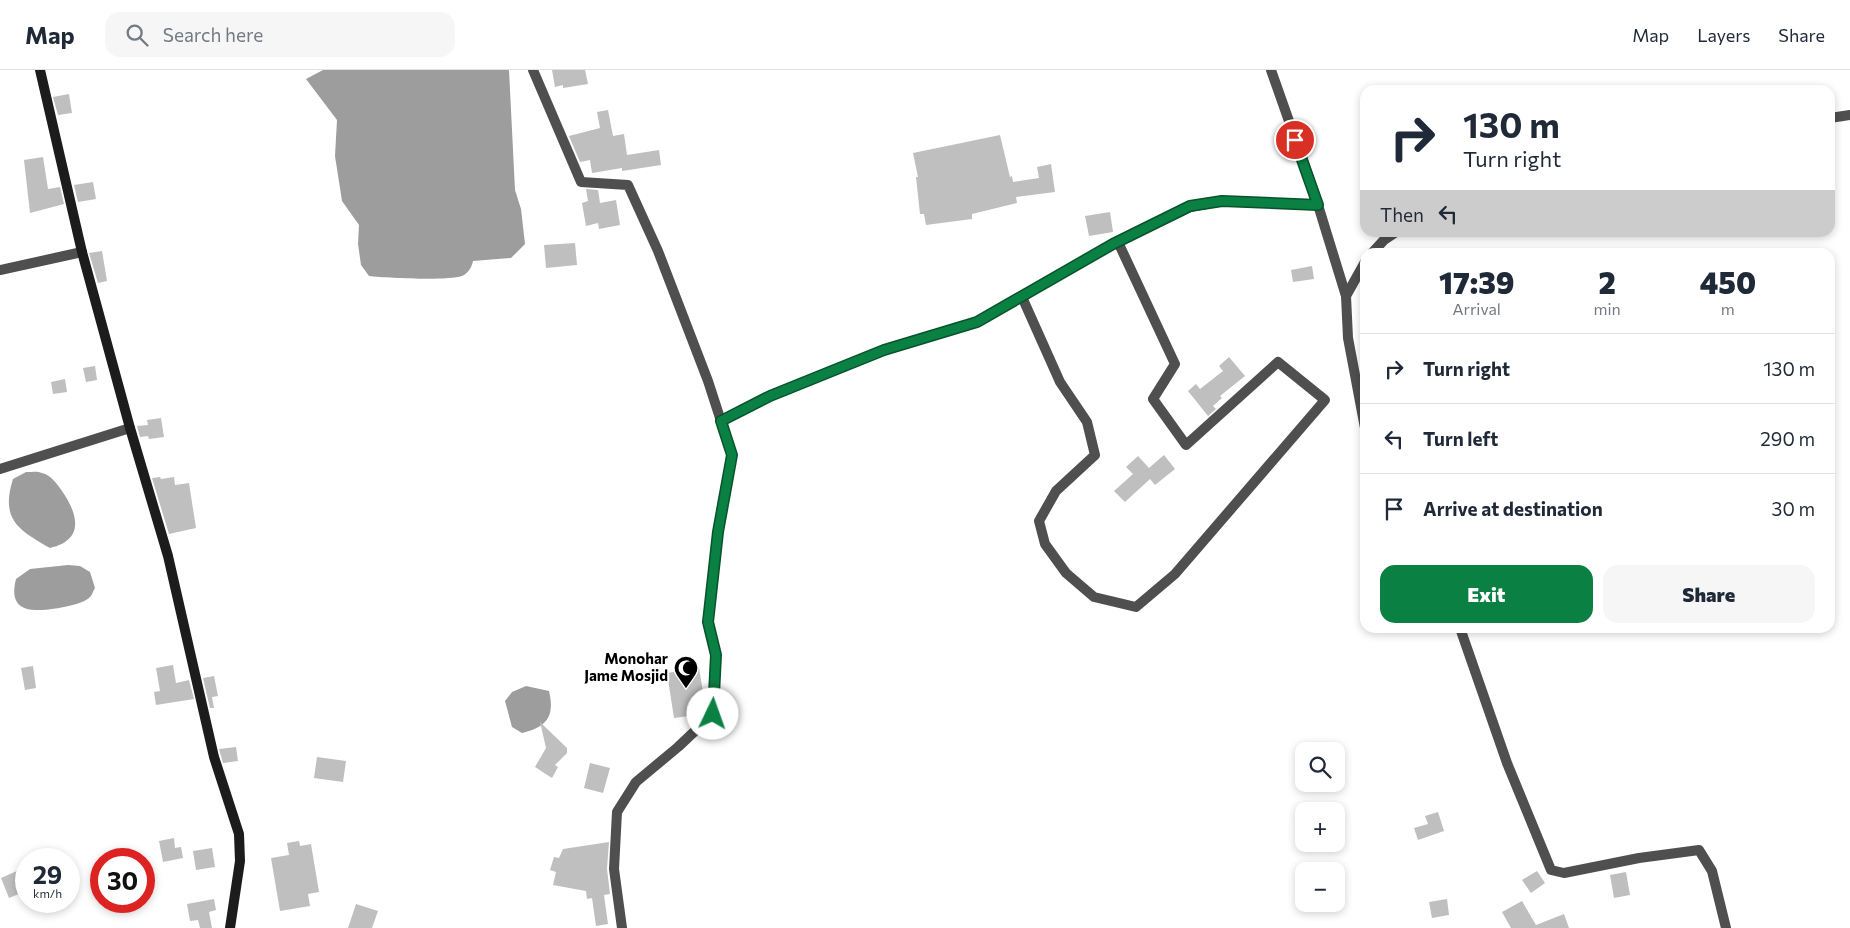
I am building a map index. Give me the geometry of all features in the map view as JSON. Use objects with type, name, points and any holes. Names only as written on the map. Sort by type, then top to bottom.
[{"type":"street","points":[[40,70],[82,252],[130,428],[168,556],[214,757],[238,834],[240,861],[230,928]]},
{"type":"street","points":[[533,70],[581,182],[628,185],[658,251],[732,455],[718,532],[708,622],[716,655],[713,714],[678,747],[636,782],[618,812],[614,869],[622,928]]},
{"type":"street","points":[[1271,70],[1318,205],[1346,296],[1348,338],[1360,402]]},
{"type":"street","points":[[1835,117],[1850,115]]},
{"type":"street","points":[[721,421],[770,396],[884,350],[977,322],[1118,242],[1190,206],[1222,201],[1318,205]]},
{"type":"street","points":[[1377,248],[1388,237]]},
{"type":"street","points":[[1022,297],[1060,382],[1088,422],[1095,456],[1056,491],[1039,521],[1045,544],[1066,573],[1094,597],[1136,607],[1175,574],[1325,400],[1278,362],[1186,445],[1154,399],[1175,364],[1118,242]]},
{"type":"street","points":[[0,270],[82,252]]},
{"type":"street","points":[[1346,296],[1360,271]]},
{"type":"street","points":[[0,469],[130,428]]},
{"type":"street","points":[[1462,633],[1507,763],[1551,870],[1564,873],[1639,858],[1699,850],[1712,871],[1726,928]]},
{"type":"shaded area","points":[[323,70],[509,70],[515,190],[521,209],[525,244],[511,258],[473,261],[471,267],[464,275],[454,278],[431,279],[369,276],[361,265],[358,244],[359,225],[342,201],[335,156],[337,120],[306,79]]},
{"type":"shaded area","points":[[26,472],[40,472],[51,478],[62,491],[72,508],[75,525],[73,533],[69,539],[61,544],[50,548],[39,542],[21,529],[11,514],[9,505],[13,479]]},
{"type":"shaded area","points":[[68,565],[80,566],[90,572],[95,588],[89,598],[83,602],[59,608],[40,610],[32,610],[19,605],[15,599],[16,579],[30,569]]},
{"type":"shaded area","points":[[526,686],[549,691],[551,707],[550,714],[543,724],[522,733],[512,727],[505,701],[512,692]]},
{"type":"building","points":[[552,70],[585,70],[588,84],[563,88],[563,85],[555,87]]},
{"type":"building","points":[[69,94],[72,113],[58,115],[53,97]]},
{"type":"building","points":[[608,110],[613,136],[624,134],[627,155],[659,150],[661,165],[622,171],[622,168],[592,173],[590,160],[580,162],[569,136],[600,128],[597,112]]},
{"type":"building","points":[[1000,135],[1010,177],[1012,176],[1013,182],[1039,178],[1037,167],[1051,164],[1055,192],[1016,197],[1017,203],[972,214],[972,219],[926,225],[924,214],[920,214],[916,177],[918,177],[913,153]]},
{"type":"building","points":[[43,157],[48,189],[60,187],[64,204],[30,213],[24,160]]},
{"type":"building","points":[[93,182],[96,199],[78,202],[74,185]]},
{"type":"building","points":[[586,189],[598,190],[600,203],[616,200],[620,225],[599,229],[598,223],[586,226],[582,203],[588,201]]},
{"type":"building","points":[[1110,212],[1113,232],[1089,236],[1085,216]]},
{"type":"building","points":[[575,243],[577,265],[546,268],[544,245]]},
{"type":"building","points":[[102,251],[107,281],[98,283],[89,253]]},
{"type":"building","points":[[1312,266],[1314,279],[1293,282],[1291,270]]},
{"type":"building","points":[[1229,357],[1245,376],[1220,396],[1222,398],[1213,406],[1216,409],[1208,416],[1188,391],[1196,384],[1200,389],[1223,371],[1219,366]]},
{"type":"building","points":[[95,366],[97,380],[86,382],[83,368]]},
{"type":"building","points":[[65,379],[67,392],[53,394],[51,382]]},
{"type":"building","points":[[161,418],[164,437],[149,439],[148,436],[140,437],[137,426],[148,425],[147,420]]},
{"type":"building","points":[[1164,455],[1175,469],[1155,485],[1150,479],[1125,502],[1114,491],[1133,474],[1126,467],[1138,456],[1149,468]]},
{"type":"building","points":[[160,477],[161,479],[174,477],[175,485],[189,483],[196,528],[169,534],[152,478]]},
{"type":"building","points":[[173,665],[176,683],[189,680],[194,699],[156,705],[154,692],[160,691],[156,668]]},
{"type":"building","points":[[33,666],[36,688],[25,690],[21,668]]},
{"type":"building","name":"Monohar Jame Mosjid","points":[[699,668],[705,704],[687,707],[689,716],[674,718],[667,673]]},
{"type":"building","points":[[214,676],[218,696],[212,697],[214,708],[210,708],[203,678]]},
{"type":"building","points":[[540,722],[567,748],[567,753],[555,765],[558,767],[552,778],[535,767],[546,748]]},
{"type":"building","points":[[236,747],[238,761],[223,763],[219,749]]},
{"type":"building","points":[[317,757],[346,761],[343,782],[314,778]]},
{"type":"building","points":[[590,763],[610,768],[603,793],[584,788]]},
{"type":"building","points":[[1438,812],[1444,831],[1418,840],[1414,828],[1428,824],[1425,816]]},
{"type":"building","points":[[174,838],[175,848],[181,847],[183,858],[163,862],[159,841]]},
{"type":"building","points":[[299,841],[300,846],[311,844],[319,892],[308,894],[310,906],[280,911],[271,858],[289,855],[287,843]]},
{"type":"building","points":[[609,842],[607,869],[610,894],[604,895],[608,924],[596,926],[592,898],[587,899],[586,891],[553,885],[556,872],[550,870],[554,857],[559,858],[563,849]]},
{"type":"building","points":[[212,848],[215,867],[196,870],[193,851]]},
{"type":"building","points":[[1537,871],[1545,883],[1531,893],[1522,880]]},
{"type":"building","points":[[15,872],[15,896],[9,898],[1,878]]},
{"type":"building","points":[[1626,872],[1630,895],[1614,898],[1610,875]]},
{"type":"building","points":[[214,899],[216,910],[209,912],[212,928],[200,928],[198,920],[190,921],[187,904]]},
{"type":"building","points":[[1447,899],[1449,915],[1432,918],[1429,902]]},
{"type":"building","points":[[1522,901],[1536,925],[1564,914],[1569,928],[1511,928],[1502,912]]},
{"type":"building","points":[[356,904],[378,911],[372,928],[348,928]]},
{"type":"place","name":"Monohar Jame Mosjid","points":[[686,689]]},
{"type":"route","points":[[713,714],[716,655],[708,622],[718,532],[732,455],[721,421],[770,396],[884,350],[977,322],[1113,244],[1190,206],[1222,201],[1318,205],[1295,140]]}]
